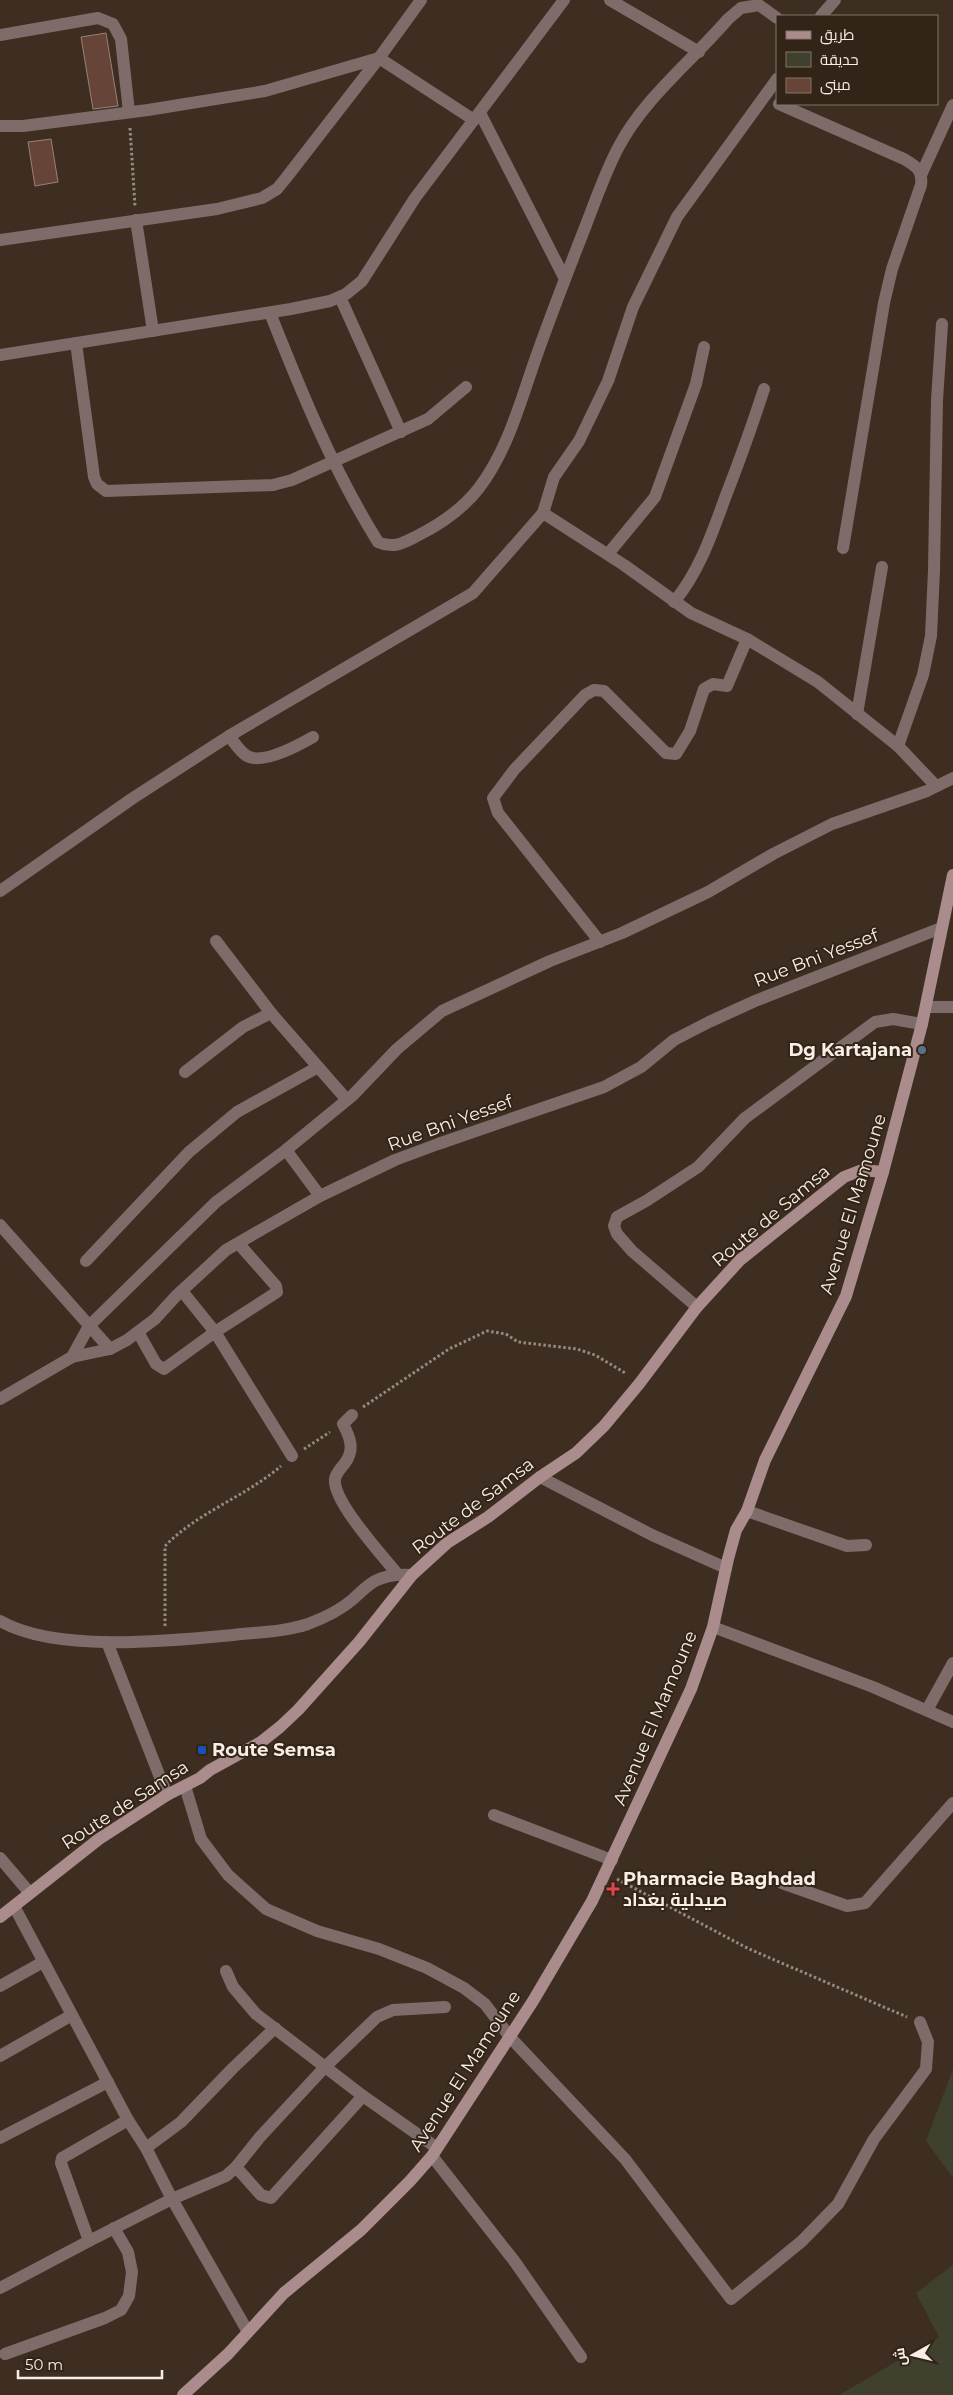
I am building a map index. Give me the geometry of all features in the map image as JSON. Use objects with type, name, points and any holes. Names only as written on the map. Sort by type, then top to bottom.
[{"type":"street","points":[[0,240],[217,209],[262,198],[276,189],[380,58],[421,0]]},
{"type":"street","points":[[0,355],[270,313],[330,301],[340,297],[362,281],[415,198],[564,0]]},
{"type":"street","points":[[610,0],[699,52]]},
{"type":"street","points":[[822,15],[835,0]]},
{"type":"street","points":[[270,313],[303,398],[333,460],[378,542],[386,546],[399,544],[442,524],[458,511],[494,466],[511,428],[564,279],[608,168],[619,146],[639,116],[728,19],[741,8],[759,5],[776,17]]},
{"type":"street","points":[[0,35],[98,18],[113,24],[121,39],[129,112]]},
{"type":"street","points":[[0,126],[23,126],[129,112],[265,90],[380,58],[477,117],[564,279]]},
{"type":"street","points":[[0,891],[133,798],[229,736],[473,593],[544,513],[554,478],[579,441],[608,381],[632,306],[677,217],[776,80]]},
{"type":"street","points":[[764,97],[776,102]]},
{"type":"street","points":[[782,105],[904,159],[917,167],[921,175]]},
{"type":"street","points":[[843,548],[884,303],[892,269],[921,185],[921,175],[953,105]]},
{"type":"street","points":[[136,220],[153,331]]},
{"type":"street","points":[[340,297],[401,432]]},
{"type":"street","points":[[898,746],[923,675],[931,636],[937,400],[942,324]]},
{"type":"street","points":[[76,343],[94,477],[97,484],[106,491],[274,485],[310,474],[333,460],[428,419],[466,387]]},
{"type":"street","points":[[608,554],[655,497],[696,384],[704,347]]},
{"type":"street","points":[[674,602],[693,574],[707,546],[751,431],[764,389]]},
{"type":"street","points":[[544,513],[608,554],[691,613],[747,639],[818,682],[898,746],[936,786]]},
{"type":"street","points":[[857,714],[882,567]]},
{"type":"street","points":[[600,942],[498,813],[493,798],[514,770],[585,695],[592,691],[604,691],[666,753],[676,754],[690,730],[704,689],[713,684],[727,686],[747,639]]},
{"type":"street","points":[[229,736],[245,754],[257,758],[279,753],[314,737]]},
{"type":"street","points":[[72,1357],[89,1326],[216,1202],[286,1150],[347,1100],[397,1049],[442,1012],[503,982],[622,934],[708,892],[773,854],[832,824],[953,778]]},
{"type":"street","name":"Avenue El Mamoune","points":[[183,2395],[203,2378],[284,2293],[360,2230],[435,2152],[510,2037],[575,1931],[606,1873],[691,1689],[713,1627],[736,1530],[747,1511],[765,1460],[846,1296],[922,1024],[953,875]]},
{"type":"street","points":[[941,928],[953,923]]},
{"type":"street","name":"Rue Bni Yessef","points":[[0,1399],[72,1357],[110,1349],[138,1332],[155,1320],[182,1290],[226,1250],[320,1196],[403,1157],[604,1086],[641,1067],[674,1040],[709,1022],[755,1001],[941,928]]},
{"type":"street","points":[[216,941],[271,1013],[347,1100]]},
{"type":"street","points":[[926,1007],[953,1007]]},
{"type":"street","points":[[185,1072],[243,1027],[271,1013]]},
{"type":"street","points":[[698,1308],[624,1242],[614,1226],[617,1216],[646,1201],[698,1167],[745,1118],[875,1022],[893,1019],[922,1024]]},
{"type":"street","points":[[86,1261],[189,1152],[237,1112],[318,1067]]},
{"type":"street","points":[[286,1150],[320,1196]]},
{"type":"street","name":"Route de Samsa","points":[[0,1917],[15,1908],[29,1892],[99,1839],[166,1795],[261,1742],[298,1710],[359,1642],[412,1575],[447,1543],[488,1517],[540,1477],[576,1453],[604,1426],[698,1308],[740,1260],[844,1176],[862,1170],[882,1172]]},
{"type":"street","points":[[0,1225],[110,1349]]},
{"type":"street","points":[[138,1332],[156,1364],[164,1369],[277,1291],[276,1286],[239,1244]]},
{"type":"street","points":[[182,1290],[215,1332],[292,1456]]},
{"type":"street","points":[[352,1415],[344,1424],[350,1439],[350,1453],[335,1479],[335,1486],[345,1509],[398,1575]]},
{"type":"street","points":[[540,1477],[652,1536],[726,1568]]},
{"type":"street","points":[[747,1511],[847,1546],[866,1544]]},
{"type":"street","points":[[0,1621],[12,1628],[41,1636],[108,1642],[165,1640],[295,1628],[340,1609],[376,1580],[398,1575],[412,1575]]},
{"type":"street","points":[[713,1627],[864,1684],[953,1722]]},
{"type":"street","points":[[108,1642],[166,1795]]},
{"type":"street","points":[[927,1710],[953,1663]]},
{"type":"street","points":[[185,1786],[201,1839],[228,1875],[266,1909],[317,1931],[379,1949],[446,1976],[485,2004],[510,2037],[625,2159],[731,2299],[802,2241],[838,2204],[874,2139],[926,2069],[928,2042],[926,2031],[920,2022]]},
{"type":"street","points":[[782,1882],[847,1906],[865,1903],[953,1802]]},
{"type":"street","points":[[494,1816],[612,1860]]},
{"type":"street","points":[[0,1858],[29,1892]]},
{"type":"street","points":[[15,1908],[128,2120],[146,2148],[172,2199],[248,2332]]},
{"type":"street","points":[[0,1986],[43,1962]]},
{"type":"street","points":[[226,1971],[233,1987],[244,2003],[435,2152],[515,2262],[580,2357]]},
{"type":"street","points":[[0,2288],[172,2199],[226,2176],[325,2067],[377,2017],[393,2010],[445,2007]]},
{"type":"street","points":[[0,2056],[72,2015]]},
{"type":"street","points":[[146,2148],[181,2122],[275,2028]]},
{"type":"street","points":[[0,2138],[108,2082]]},
{"type":"street","points":[[236,2167],[261,2194],[271,2198],[363,2096]]},
{"type":"street","points":[[89,2242],[61,2163],[62,2158],[128,2120]]},
{"type":"street","points":[[5,2354],[105,2318],[121,2310],[129,2296],[132,2272],[128,2252],[114,2228]]},
{"type":"path","points":[[129,112],[136,220]]},
{"type":"path","points":[[538,1346],[577,1349],[595,1355],[622,1370],[639,1384]]},
{"type":"path","points":[[165,1640],[166,1563]]},
{"type":"path","points":[[606,1873],[748,1949],[920,2022]]},
{"type":"green space","points":[[953,2069],[953,2178],[926,2141]]},
{"type":"green space","points":[[953,2265],[953,2395],[839,2395],[939,2337],[916,2293]]},
{"type":"building","points":[[106,33],[118,106],[93,109],[81,37]]},
{"type":"building","points":[[51,139],[58,182],[35,186],[28,142]]},
{"type":"place","name":"Dg Kartajana","points":[[922,1050]]},
{"type":"place","name":"Route Semsa","points":[[202,1750]]},
{"type":"place","name":"Pharmacie Baghdad صيدلية بغداد","points":[[613,1889]]}]
